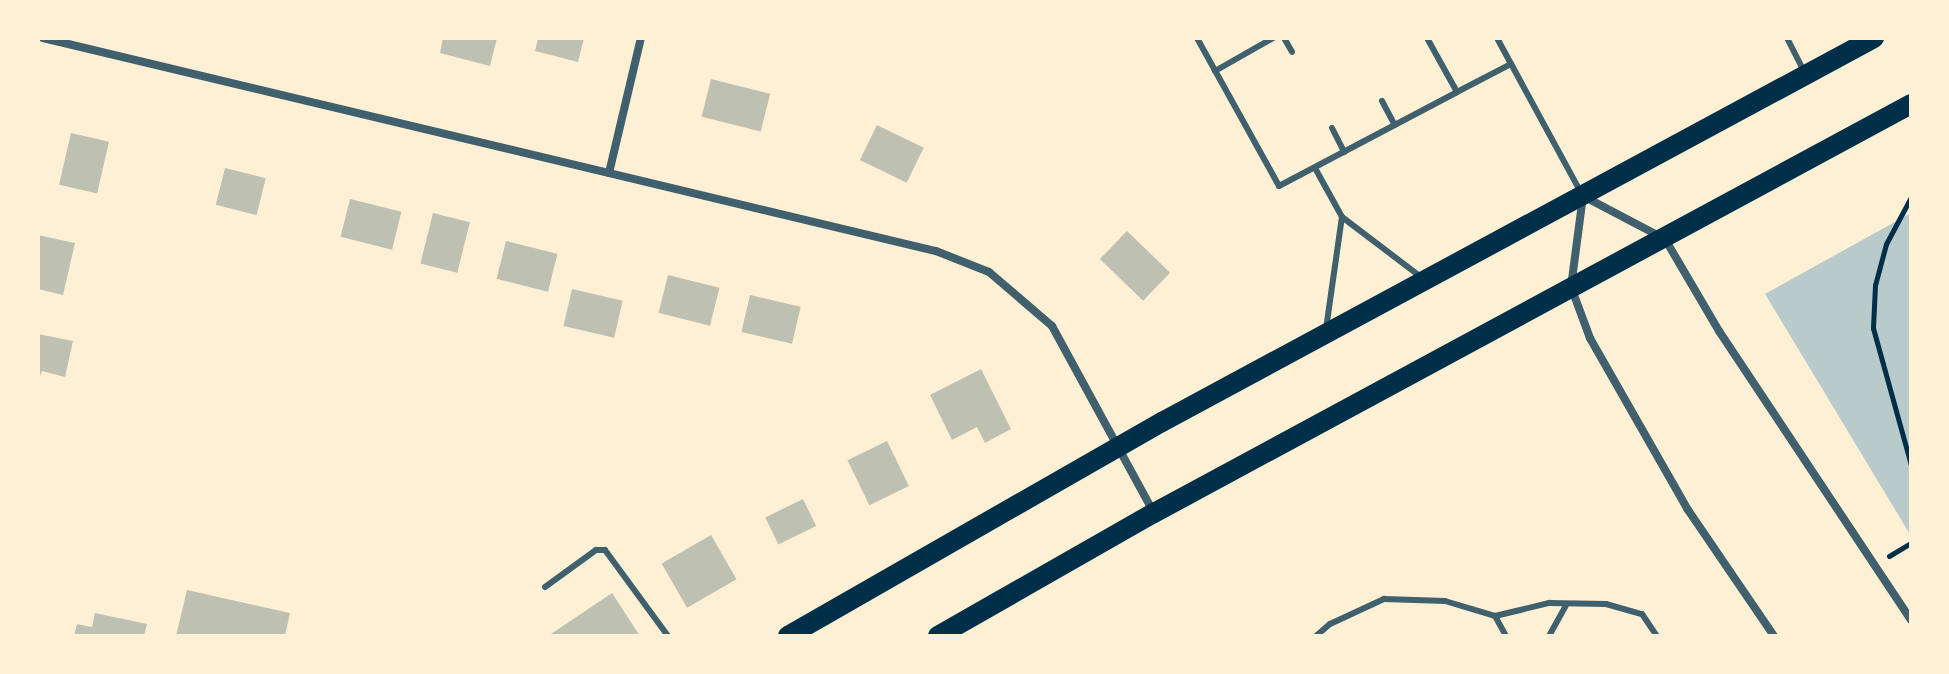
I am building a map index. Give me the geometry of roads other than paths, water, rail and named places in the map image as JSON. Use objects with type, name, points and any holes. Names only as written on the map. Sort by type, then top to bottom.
[{"type":"main road","points":[[788,636],[1118,447],[1871,39]]},
{"type":"main road","points":[[938,636],[1154,513],[1911,104]]},
{"type":"street","points":[[43,38],[936,251],[989,272],[1052,326],[1154,513]]},
{"type":"street","points":[[609,173],[641,38]]},
{"type":"street","points":[[1774,636],[1645,439],[1590,338],[1571,287],[1583,196],[1665,239],[1719,331],[1911,620]]},
{"type":"lane","points":[[1197,38],[1279,186],[1511,64]]},
{"type":"lane","points":[[1215,71],[1273,38]]},
{"type":"lane","points":[[1284,38],[1292,52]]},
{"type":"lane","points":[[1427,38],[1457,92]]},
{"type":"lane","points":[[1497,38],[1583,196]]},
{"type":"lane","points":[[1787,38],[1806,74]]},
{"type":"lane","points":[[1382,101],[1395,125]]},
{"type":"lane","points":[[1332,128],[1344,152]]},
{"type":"lane","points":[[1315,168],[1342,217],[1427,282]]},
{"type":"lane","points":[[1325,336],[1342,217]]},
{"type":"lane","points":[[545,587],[596,550],[605,550],[668,636]]},
{"type":"lane","points":[[1316,636],[1330,624],[1384,599],[1445,601],[1495,616],[1538,604],[1606,604],[1642,614],[1657,636]]},
{"type":"lane","points":[[1549,636],[1566,605]]},
{"type":"lane","points":[[1495,616],[1506,636]]}]
